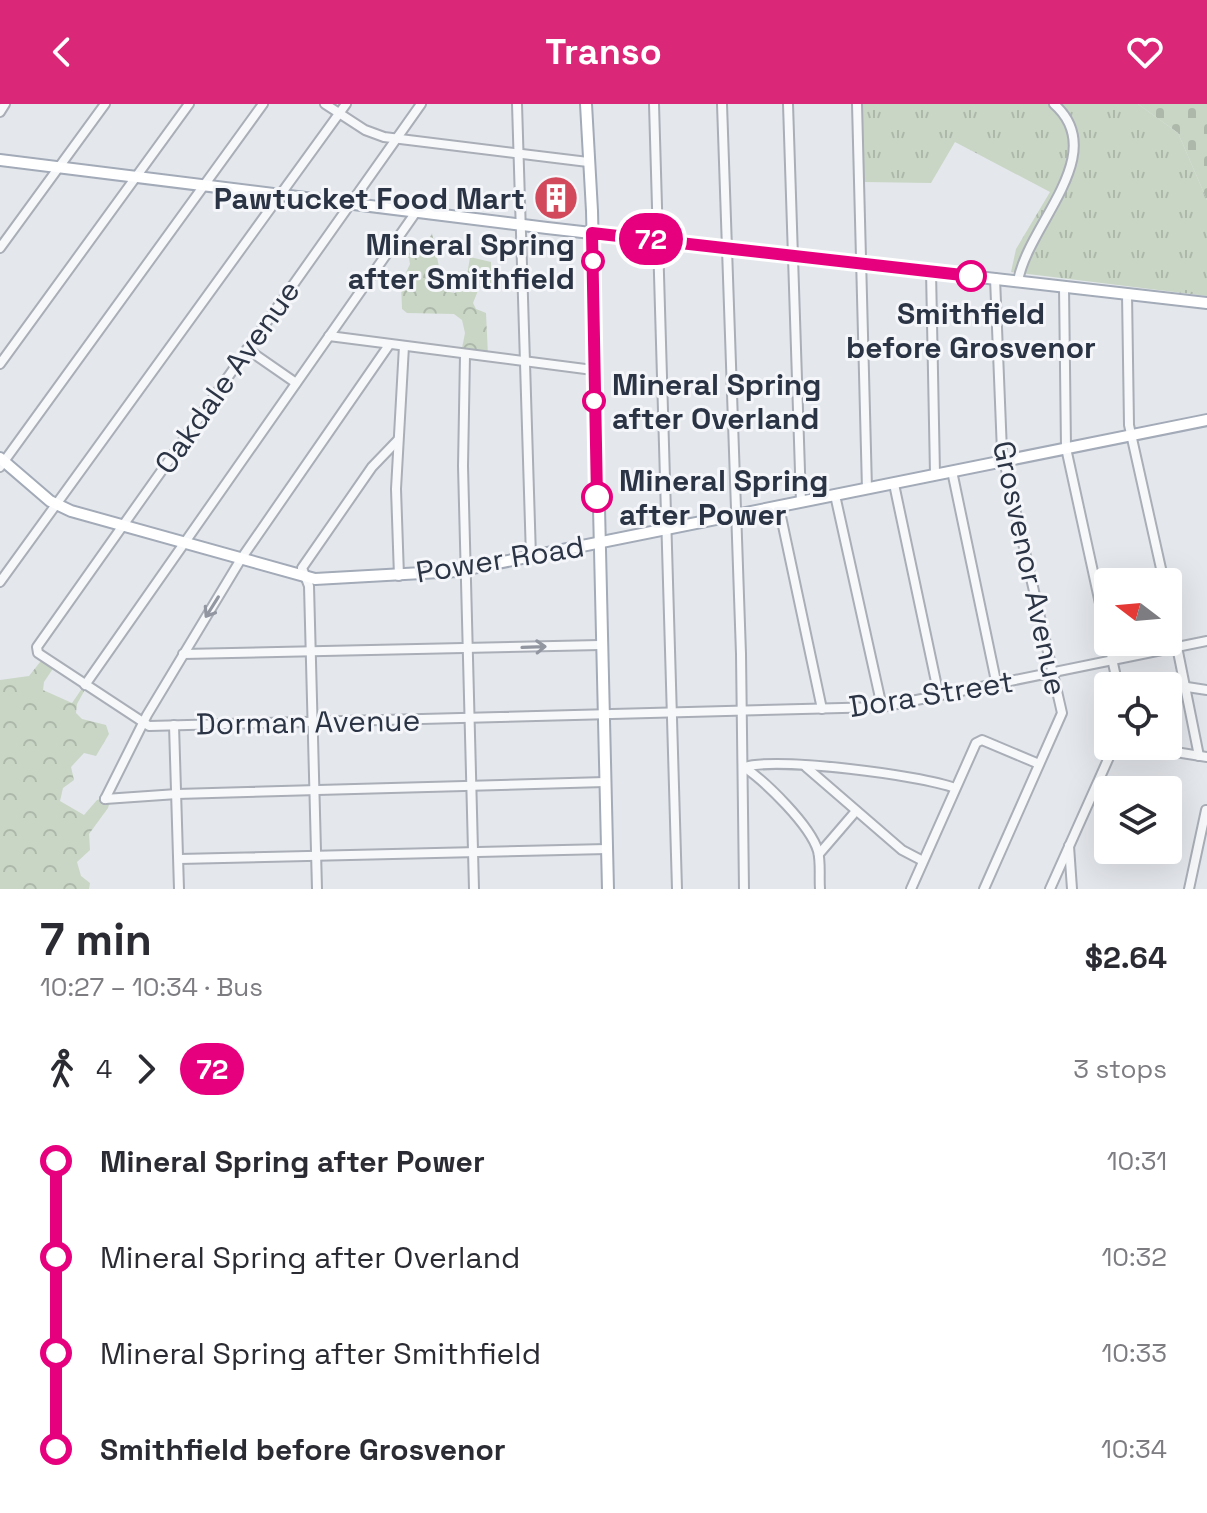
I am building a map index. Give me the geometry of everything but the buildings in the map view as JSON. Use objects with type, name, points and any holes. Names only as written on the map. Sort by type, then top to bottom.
[{"type":"main road","points":[[586,104],[608,889]]},
{"type":"main road","points":[[0,160],[727,249],[1207,303]]},
{"type":"main road","name":"Power Road","points":[[1,462],[57,504],[122,527],[306,577],[337,580],[466,570],[1131,435],[1206,424]]},
{"type":"street","points":[[0,112],[5,104]]},
{"type":"street","points":[[2,242],[105,104]]},
{"type":"street","points":[[0,364],[189,104]]},
{"type":"street","points":[[1,462],[263,104]]},
{"type":"street","points":[[325,104],[365,130],[396,138],[588,162]]},
{"type":"street","points":[[0,582],[346,104]]},
{"type":"street","name":"Oakdale Avenue","points":[[85,685],[36,651],[421,104]]},
{"type":"street","points":[[517,104],[531,557]]},
{"type":"street","points":[[654,104],[677,889]]},
{"type":"street","points":[[722,104],[744,767],[744,889]]},
{"type":"street","points":[[788,104],[801,502]]},
{"type":"street","points":[[857,104],[867,489]]},
{"type":"street","points":[[1018,281],[1027,247],[1059,194],[1074,155],[1073,129],[1054,104]]},
{"type":"street","points":[[143,724],[85,685],[416,212]]},
{"type":"street","points":[[931,271],[935,474]]},
{"type":"street","name":"Grosvenor Avenue","points":[[984,889],[1062,717],[999,429],[995,278]]},
{"type":"street","points":[[1064,287],[1066,448],[1114,672]]},
{"type":"street","points":[[1127,294],[1127,413],[1161,568]]},
{"type":"street","points":[[329,336],[593,370]]},
{"type":"street","points":[[389,345],[241,559],[143,724],[105,799],[177,794],[605,782]]},
{"type":"street","points":[[399,576],[398,440],[404,346]]},
{"type":"street","points":[[247,349],[296,383]]},
{"type":"street","points":[[465,355],[463,466],[474,889]]},
{"type":"street","points":[[317,889],[309,586],[302,568],[372,467],[398,440]]},
{"type":"street","points":[[952,471],[997,686]]},
{"type":"street","points":[[894,484],[939,696]]},
{"type":"street","points":[[835,495],[882,707]]},
{"type":"street","points":[[779,507],[822,709]]},
{"type":"street","name":"Dora Street","points":[[1182,646],[1207,641]]},
{"type":"street","points":[[183,654],[600,645]]},
{"type":"street","name":"Dora Street","points":[[603,715],[882,707],[1138,656]]},
{"type":"street","points":[[1180,656],[1203,757],[1182,753]]},
{"type":"street","points":[[1187,687],[1207,690]]},
{"type":"street","name":"Dorman Avenue","points":[[143,724],[603,715]]},
{"type":"street","points":[[174,725],[179,889]]},
{"type":"street","points":[[911,889],[979,740],[1039,764]]},
{"type":"street","points":[[1050,889],[1108,760]]},
{"type":"street","points":[[744,767],[755,764],[806,767],[931,780],[955,788]]},
{"type":"street","points":[[744,767],[795,817],[819,854],[820,889]]},
{"type":"street","points":[[806,767],[902,850],[923,861]]},
{"type":"street","points":[[1189,889],[1206,810]]},
{"type":"street","points":[[819,854],[856,811]]},
{"type":"street","points":[[1069,846],[1072,889]]},
{"type":"street","points":[[179,859],[607,849]]},
{"type":"green space","points":[[860,104],[1138,104],[1178,133],[1207,200],[1207,296],[1011,272],[1016,249],[1050,192],[955,142],[931,183],[864,182]]},
{"type":"green space","points":[[1138,104],[1207,104],[1207,200],[1178,133]]},
{"type":"green space","points":[[432,233],[444,291],[455,293],[466,282],[470,257],[491,262],[491,270],[497,274],[494,286],[479,288],[473,303],[476,309],[486,313],[488,356],[461,353],[465,333],[462,320],[454,314],[407,313],[402,309],[401,283],[410,264],[409,258],[393,248],[401,236],[425,248]]},
{"type":"green space","points":[[44,657],[56,664],[44,682],[43,690],[72,703],[85,684],[87,686],[77,704],[76,713],[82,719],[106,725],[109,734],[96,756],[84,753],[71,767],[74,780],[63,788],[60,801],[84,815],[97,800],[112,795],[108,808],[89,834],[90,850],[77,862],[81,876],[90,883],[89,889],[0,889],[0,680],[29,676]]},
{"type":"bus line","name":"72","points":[[597,497],[592,233],[971,276]]},
{"type":"place","name":"Pawtucket Food Mart","points":[[556,198]]},
{"type":"place","name":"Mineral Spring after Smithfield","points":[[593,261]]},
{"type":"place","name":"Smithfield before Grosvenor","points":[[971,276]]},
{"type":"place","name":"Mineral Spring after Overland","points":[[594,401]]},
{"type":"place","name":"Mineral Spring after Power","points":[[597,497]]}]
